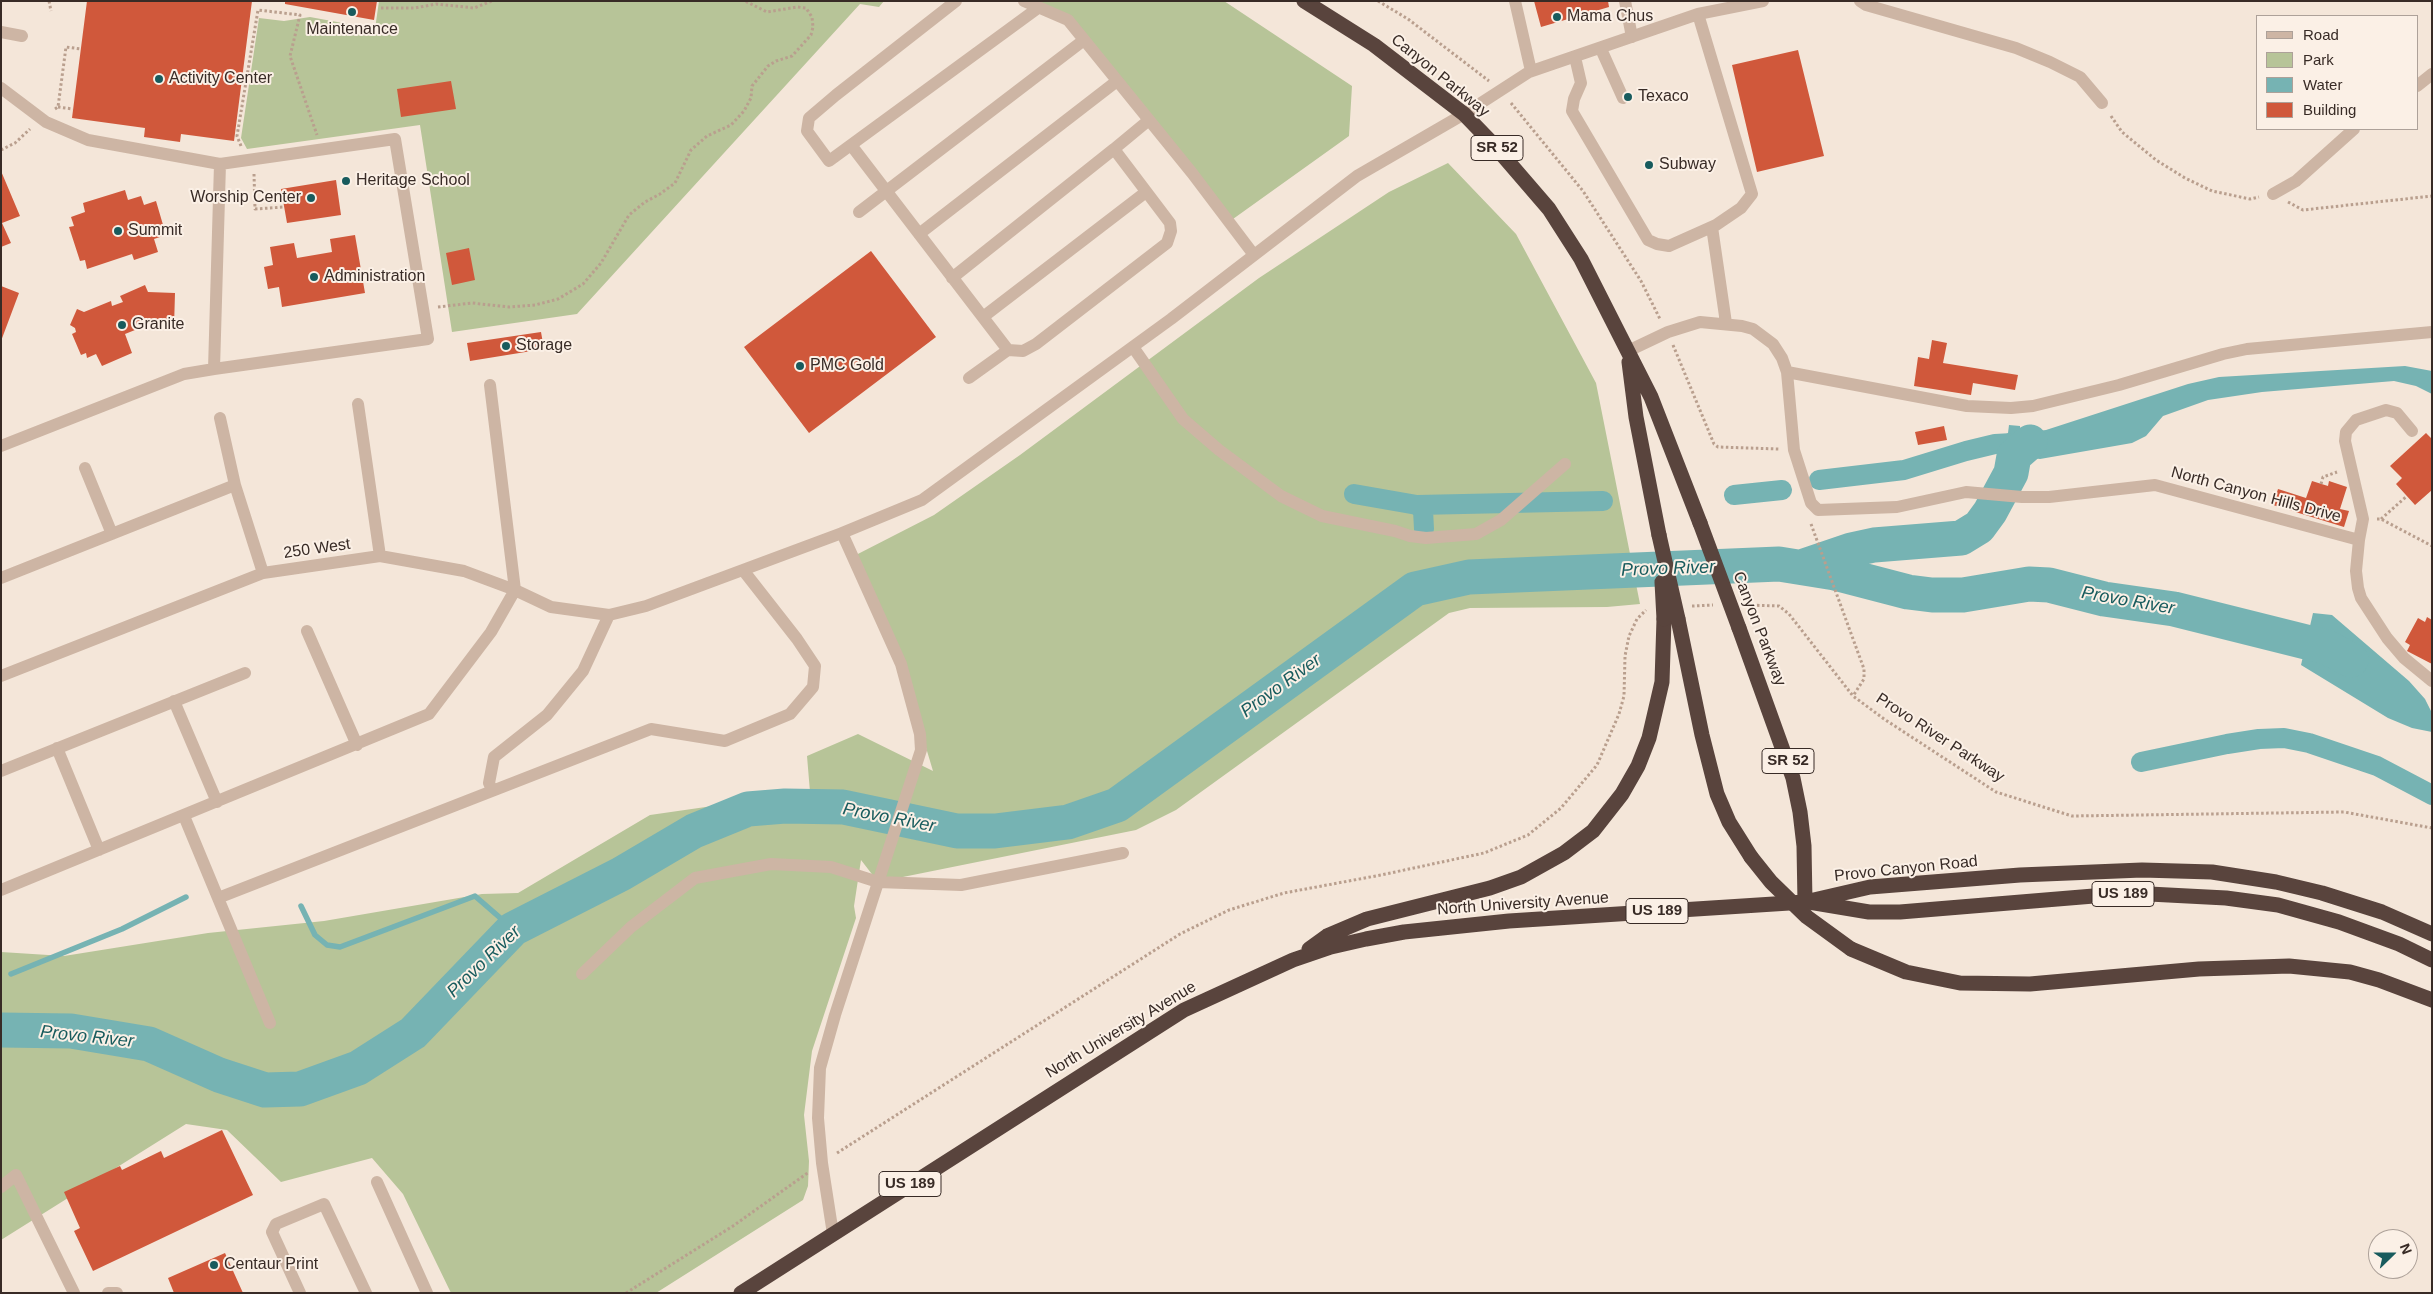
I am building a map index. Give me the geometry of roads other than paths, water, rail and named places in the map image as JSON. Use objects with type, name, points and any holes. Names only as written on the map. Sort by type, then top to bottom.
[{"type":"highway","name":"Canyon Parkway","points":[[1304,1],[1374,45],[1464,114],[1513,166],[1549,209],[1581,259],[1650,397],[1700,523],[1793,778],[1804,846],[1805,902]]},
{"type":"highway","name":"Canyon Parkway","points":[[1628,351],[1638,425],[1659,536],[1671,619]]},
{"type":"highway","points":[[1671,619],[1717,794],[1729,822],[1751,857],[1771,882],[1807,917],[1852,949],[1906,972],[1960,983],[2030,984],[2199,969],[2288,966],[2350,972],[2379,980],[2432,1000]]},
{"type":"highway","points":[[1293,960],[1327,936],[1367,919],[1490,888],[1521,877],[1564,853],[1592,831],[1622,794],[1638,766],[1649,738],[1662,682],[1671,619]]},
{"type":"highway","name":"Provo Canyon Road","points":[[1805,902],[1870,887],[2011,875],[2090,870],[2191,871],[2247,877],[2322,893],[2382,912],[2432,934]]},
{"type":"highway","name":"Provo Canyon Road","points":[[1805,902],[1869,912],[1900,912],[2130,893],[2226,898],[2278,905],[2339,922],[2399,944],[2432,960]]},
{"type":"highway","name":"North University Avenue","points":[[741,1293],[1163,1022],[1204,999],[1293,960],[1331,947],[1366,939],[1445,927],[1805,902]]},
{"type":"street","points":[[956,1],[809,118],[807,131],[829,161],[1038,8]]},
{"type":"street","points":[[1024,1],[1068,20],[1254,255]]},
{"type":"street","points":[[1515,1],[1531,72]]},
{"type":"street","points":[[1625,1],[1632,37]]},
{"type":"street","name":"250 West","points":[[1,676],[263,572],[380,556],[464,571],[515,590],[550,607],[609,615],[646,606],[842,533],[922,500],[1133,347],[1357,176],[1464,114],[1507,84],[1531,72],[1698,14],[1763,1]]},
{"type":"street","points":[[1860,1],[1866,5],[2016,48],[2050,62],[2080,77],[2102,103]]},
{"type":"street","points":[[1575,57],[1581,83],[1572,111],[1648,240],[1669,246],[1712,227],[1741,208],[1752,194],[1698,14]]},
{"type":"street","points":[[1,32],[22,36]]},
{"type":"street","points":[[859,212],[1084,40]]},
{"type":"street","points":[[1601,49],[1623,98]]},
{"type":"street","points":[[2418,85],[2432,74]]},
{"type":"street","points":[[919,234],[1117,80]]},
{"type":"street","points":[[1,88],[43,119],[88,140],[220,164],[395,139],[428,339],[184,374],[1,446]]},
{"type":"street","points":[[952,278],[1149,120]]},
{"type":"street","points":[[2273,194],[2296,181],[2353,130]]},
{"type":"street","points":[[851,145],[1008,350]]},
{"type":"street","points":[[970,378],[1008,350],[1023,351],[1036,344],[1167,243],[1171,231],[1170,223],[1114,149]]},
{"type":"street","points":[[214,369],[220,164]]},
{"type":"street","points":[[983,317],[1146,192]]},
{"type":"street","points":[[1712,227],[1726,323]]},
{"type":"street","name":"North Canyon Hills Drive","points":[[1628,351],[1668,332],[1700,322],[1726,323],[1753,329],[1773,344],[1782,358],[1786,372],[1794,450],[1811,503],[1815,509],[1897,507],[1957,494],[1977,493],[2049,497],[2155,485],[2359,540]]},
{"type":"street","points":[[1786,372],[1967,406],[2011,408],[2033,406],[2119,385],[2204,359],[2247,349],[2432,332]]},
{"type":"street","points":[[1133,347],[1184,419],[1219,450],[1281,496],[1322,516],[1426,538],[1476,534],[1502,520],[1565,464]]},
{"type":"street","points":[[1,890],[430,714],[491,632],[515,590],[490,385]]},
{"type":"street","points":[[358,404],[380,556]]},
{"type":"street","name":"North Canyon Hills Drive","points":[[2412,431],[2397,413],[2386,410],[2356,420],[2346,432],[2344,441],[2363,519],[2356,571],[2358,588],[2362,598],[2387,638],[2404,658],[2432,681]]},
{"type":"street","points":[[220,418],[235,485],[263,572]]},
{"type":"street","points":[[85,468],[112,534]]},
{"type":"street","points":[[1,578],[235,485]]},
{"type":"street","points":[[833,1234],[822,1163],[818,1118],[820,1068],[835,1014],[916,772],[921,750],[920,734],[901,664],[842,533]]},
{"type":"street","points":[[218,898],[652,729],[725,740],[790,714],[813,687],[815,666],[797,639],[743,570]]},
{"type":"street","points":[[492,790],[489,783],[494,757],[546,715],[583,671],[609,615]]},
{"type":"street","points":[[307,630],[357,745]]},
{"type":"street","points":[[1,771],[245,673]]},
{"type":"street","points":[[174,701],[217,802]]},
{"type":"street","points":[[57,748],[99,850]]},
{"type":"street","points":[[184,816],[270,1023]]},
{"type":"street","points":[[582,974],[630,927],[695,878],[771,864],[831,867],[878,882],[960,885],[1123,853]]},
{"type":"street","points":[[1,1187],[16,1175],[74,1293]]},
{"type":"street","points":[[377,1182],[427,1293]]},
{"type":"street","points":[[300,1293],[272,1232],[276,1224],[324,1204],[366,1293]]},
{"type":"street","points":[[108,1293],[117,1293]]},
{"type":"water","points":[[2405,366],[2432,371],[2432,394],[2416,386],[2394,381],[2262,392],[2208,400],[2163,416],[2146,436],[2132,443],[2040,459],[1994,453],[1992,450],[1988,451],[1985,441],[2008,433],[2009,425],[2020,426],[2020,430],[2030,432],[2046,430],[2188,384],[2219,377]]},
{"type":"water","points":[[2313,613],[2332,615],[2409,681],[2425,699],[2432,713],[2432,732],[2412,728],[2388,718],[2301,665]]},
{"type":"waterway","name":"Provo River","points":[[1801,567],[1851,550],[1874,545],[1961,538],[1979,527],[1990,512],[2011,473],[2014,456],[2030,442]]},
{"type":"waterway","points":[[1819,480],[1904,470],[1966,451],[1995,444],[2013,443]]},
{"type":"waterway","points":[[1734,495],[1782,490]]},
{"type":"waterway","points":[[1354,494],[1417,505],[1603,501]]},
{"type":"waterway","points":[[1417,505],[1423,510],[1424,529]]},
{"type":"waterway","name":"Provo River","points":[[1,1030],[71,1031],[149,1044],[219,1075],[265,1090],[300,1089],[358,1068],[413,1033],[513,929],[621,874],[694,831],[748,809],[785,806],[843,807],[957,831],[995,831],[1068,822],[1117,805],[1415,589],[1469,577],[1779,564],[1835,573],[1908,592],[1932,595],[1963,595],[2029,584],[2049,585],[2104,599],[2174,609],[2326,647],[2351,660]]},
{"type":"waterway","points":[[2141,762],[2227,744],[2259,739],[2284,738],[2309,743],[2377,766],[2432,795]]},
{"type":"waterway","points":[[301,906],[315,935],[327,945],[340,947],[475,896],[513,929]]},
{"type":"waterway","points":[[11,974],[122,929],[186,897]]},
{"type":"place","name":"Maintenance","points":[[352,12]]},
{"type":"place","name":"Mama Chus","points":[[1557,17]]},
{"type":"place","name":"Activity Center","points":[[159,79]]},
{"type":"place","name":"Texaco","points":[[1628,97]]},
{"type":"place","name":"Subway","points":[[1649,165]]},
{"type":"place","name":"Heritage School","points":[[346,181]]},
{"type":"place","name":"Worship Center","points":[[311,198]]},
{"type":"place","name":"Summit","points":[[118,231]]},
{"type":"place","name":"Administration","points":[[314,277]]},
{"type":"place","name":"Granite","points":[[122,325]]},
{"type":"place","name":"Storage","points":[[506,346]]},
{"type":"place","name":"PMC Gold","points":[[800,366]]},
{"type":"place","name":"Centaur Print","points":[[214,1265]]}]
